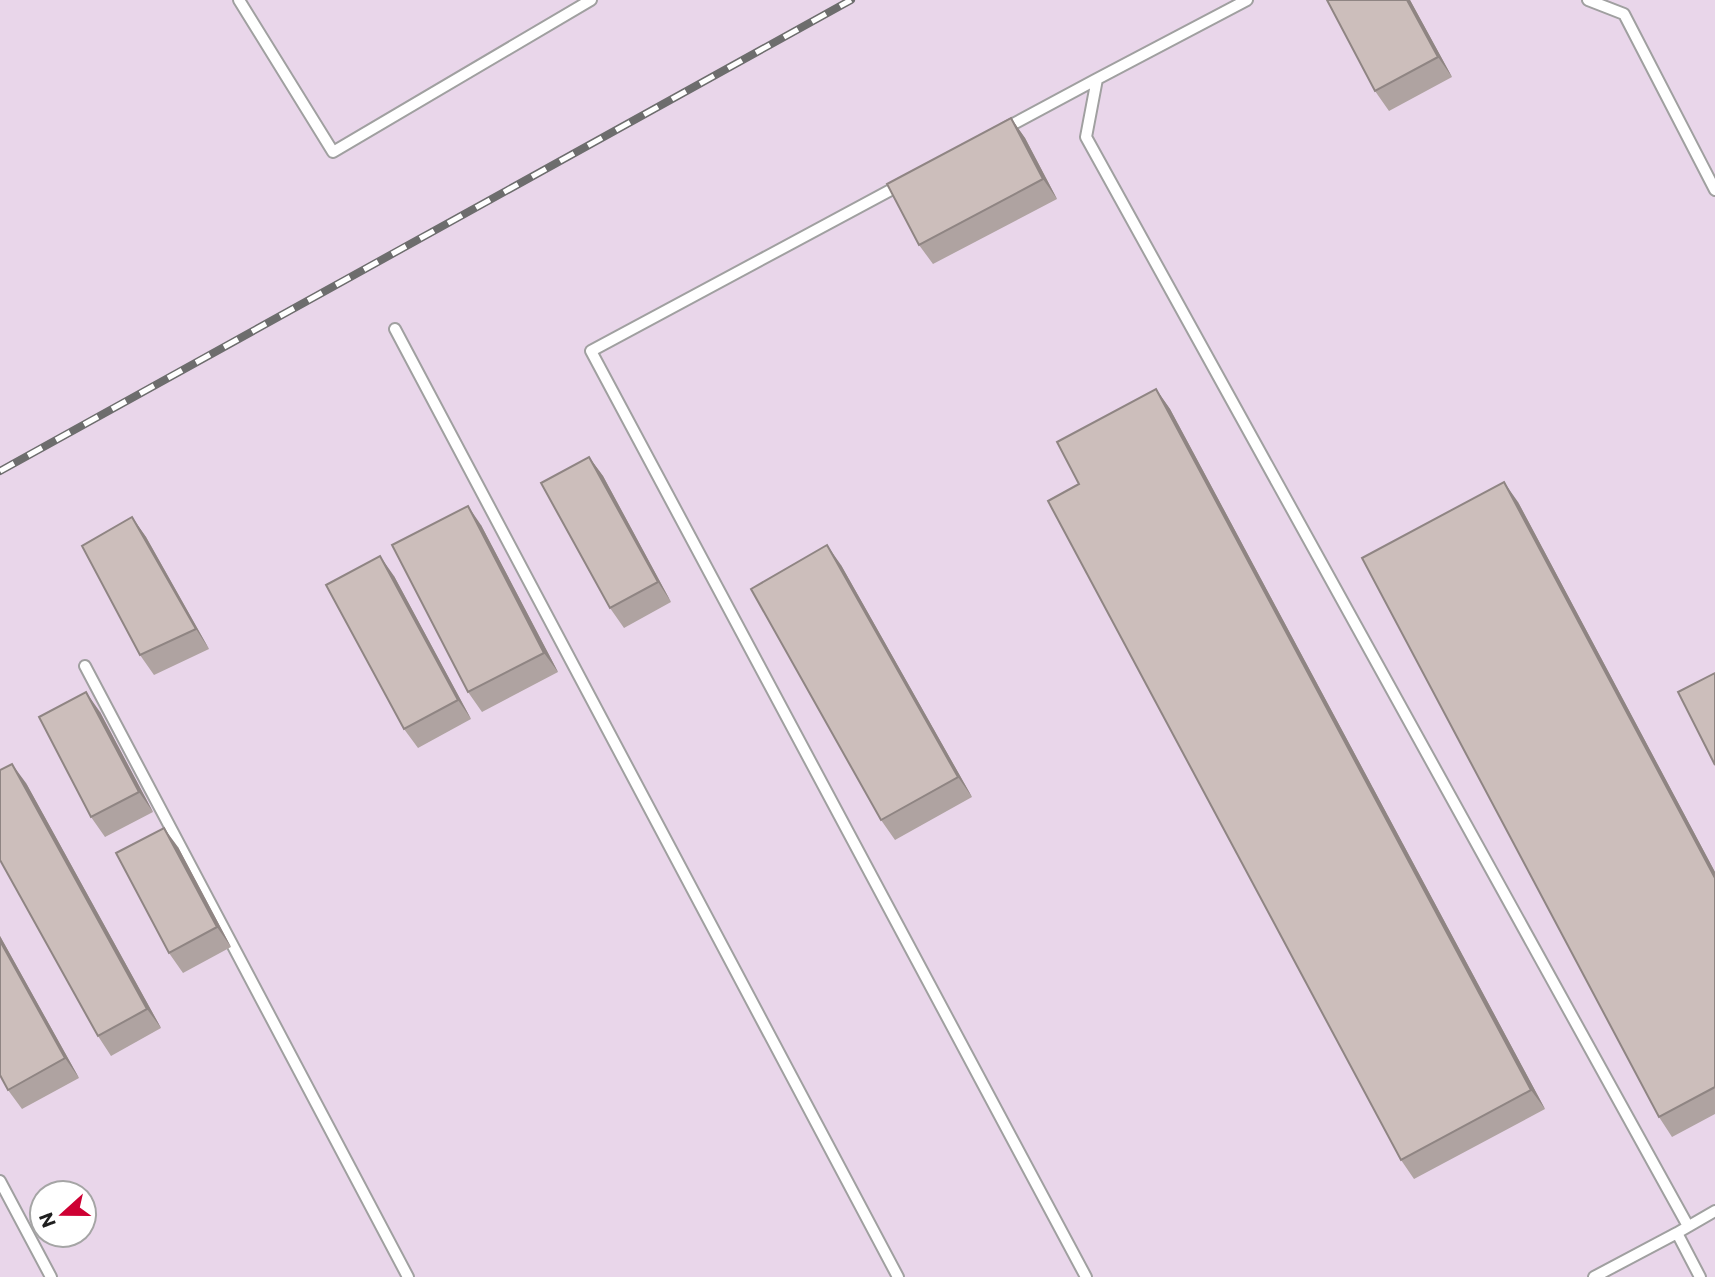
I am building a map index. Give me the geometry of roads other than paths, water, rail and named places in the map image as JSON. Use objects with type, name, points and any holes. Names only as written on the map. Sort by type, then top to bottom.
[{"type":"lane","points":[[239,0],[333,152],[591,0]]},
{"type":"lane","points":[[989,137],[1247,0]]},
{"type":"lane","points":[[1588,0],[1624,14],[1715,190]]},
{"type":"lane","points":[[1097,79],[1086,137],[1688,1226]]},
{"type":"lane","points":[[906,182],[591,351],[1086,1277]]},
{"type":"lane","points":[[395,329],[898,1277]]},
{"type":"lane","points":[[85,666],[408,1277]]},
{"type":"lane","points":[[0,1181],[51,1277]]},
{"type":"lane","points":[[1594,1277],[1715,1211]]},
{"type":"lane","points":[[1677,1233],[1700,1277]]},
{"type":"railway","points":[[0,471],[851,0]]}]
